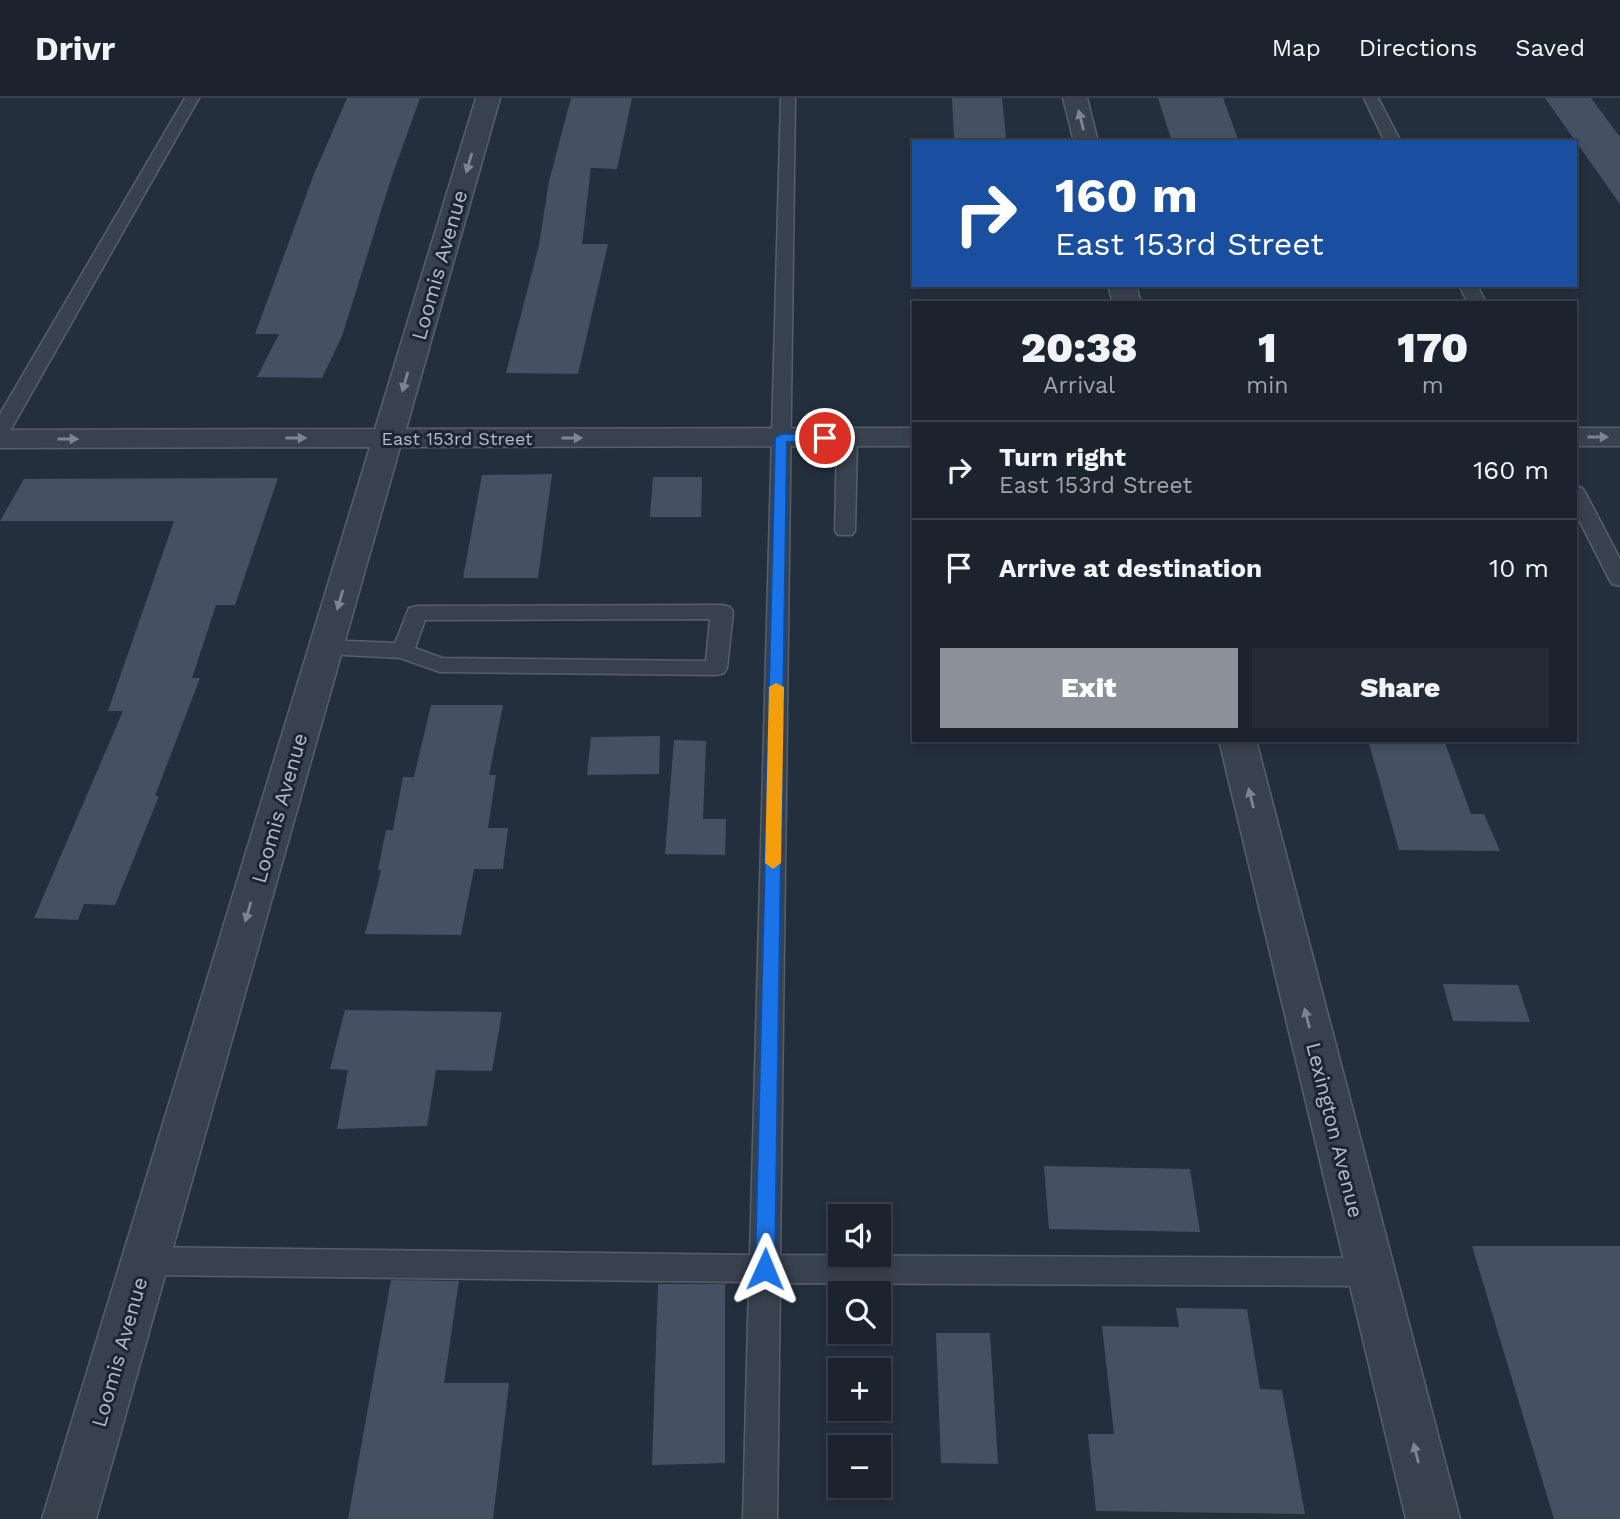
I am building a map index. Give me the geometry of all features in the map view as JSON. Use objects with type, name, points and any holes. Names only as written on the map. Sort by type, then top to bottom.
[{"type":"street","name":"Loomis Avenue","points":[[69,1519],[488,98]]},
{"type":"street","points":[[1075,98],[1086,140]]},
{"type":"street","points":[[1577,437],[1620,437]]},
{"type":"street","name":"East 153rd Street","points":[[0,439],[912,438]]},
{"type":"street","name":"Lexington Avenue","points":[[1238,742],[1433,1519]]},
{"type":"lane","points":[[0,430],[192,98]]},
{"type":"lane","points":[[760,1519],[788,98]]},
{"type":"lane","points":[[1371,98],[1392,140]]},
{"type":"lane","points":[[845,531],[847,438]]},
{"type":"lane","points":[[1577,496],[1620,579]]},
{"type":"lane","points":[[326,647],[403,651],[440,665],[716,668],[722,612],[417,613],[403,651]]},
{"type":"lane","points":[[145,1261],[765,1269],[1371,1272]]},
{"type":"building","points":[[347,98],[420,98],[391,179],[342,336],[322,378],[257,377],[279,334],[255,334],[314,174]]},
{"type":"building","points":[[571,98],[632,98],[617,169],[591,168],[582,244],[608,244],[578,374],[506,373],[539,245],[549,181]]},
{"type":"building","points":[[952,98],[1002,98],[1006,138],[954,139]]},
{"type":"building","points":[[1158,98],[1223,98],[1238,140],[1171,140]]},
{"type":"building","points":[[1545,98],[1591,98],[1620,137],[1620,204],[1577,140]]},
{"type":"building","points":[[552,474],[538,578],[463,578],[482,475]]},
{"type":"building","points":[[653,477],[702,477],[701,517],[650,517]]},
{"type":"building","points":[[278,478],[235,605],[216,605],[192,678],[200,678],[155,796],[159,796],[115,905],[84,904],[78,920],[34,918],[123,711],[108,711],[174,521],[0,521],[24,479]]},
{"type":"building","points":[[431,705],[503,705],[489,775],[496,775],[488,828],[508,828],[503,869],[474,869],[461,935],[365,934],[381,870],[378,870],[386,830],[393,830],[403,777],[414,777]]},
{"type":"building","points":[[660,736],[659,774],[587,775],[591,737]]},
{"type":"building","points":[[674,740],[706,741],[703,819],[726,819],[725,855],[665,854]]},
{"type":"building","points":[[1369,742],[1445,742],[1471,814],[1484,814],[1500,851],[1399,850]]},
{"type":"building","points":[[1443,984],[1518,985],[1530,1022],[1453,1021]]},
{"type":"building","points":[[345,1010],[502,1012],[492,1071],[436,1070],[427,1126],[337,1129],[348,1070],[330,1069]]},
{"type":"building","points":[[1044,1166],[1190,1169],[1200,1232],[1049,1229]]},
{"type":"building","points":[[1472,1246],[1620,1246],[1620,1519],[1554,1519]]},
{"type":"building","points":[[391,1280],[459,1281],[444,1383],[509,1383],[493,1519],[348,1519]]},
{"type":"building","points":[[658,1284],[725,1284],[725,1463],[652,1465]]},
{"type":"building","points":[[1176,1308],[1247,1309],[1260,1389],[1282,1390],[1305,1514],[1096,1511],[1088,1434],[1114,1434],[1102,1326],[1179,1327]]},
{"type":"building","points":[[936,1333],[990,1333],[998,1464],[941,1463]]},
{"type":"slow traffic","points":[[773,863],[776,687]]},
{"type":"route","points":[[765,1269],[781,438],[825,438]]}]
